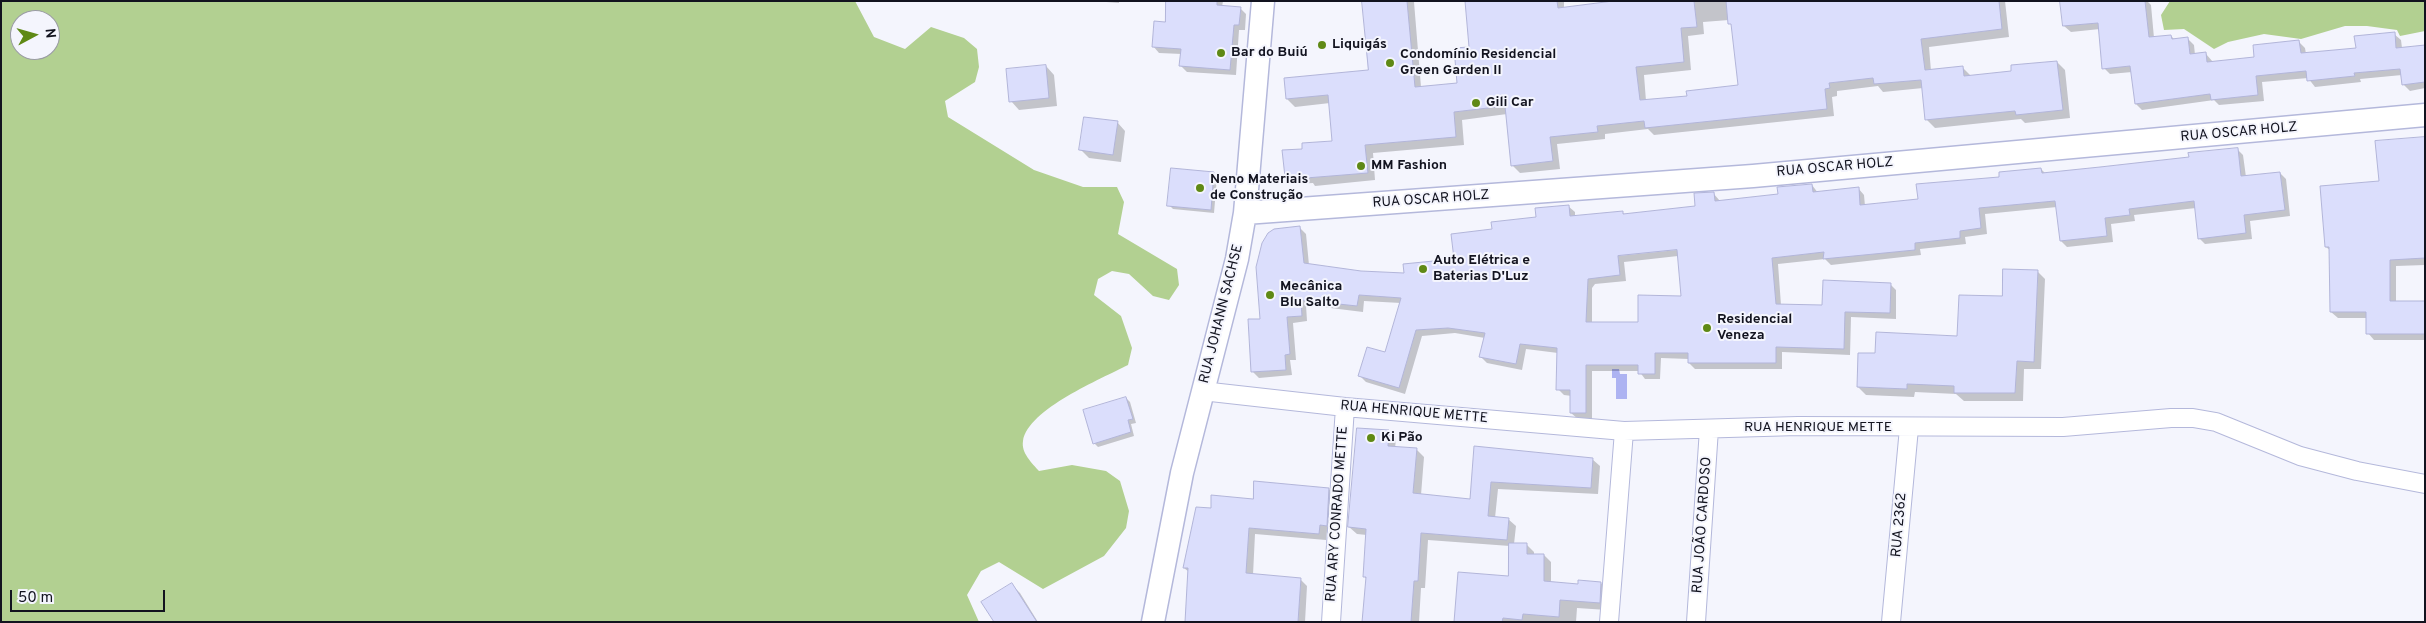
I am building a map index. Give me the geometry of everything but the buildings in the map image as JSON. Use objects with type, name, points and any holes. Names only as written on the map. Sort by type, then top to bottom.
[{"type":"street","name":"RUA JOHANN SACHSE","points":[[1153,622],[1182,473],[1234,268],[1245,214],[1263,1]]},
{"type":"street","name":"RUA OSCAR HOLZ","points":[[1245,214],[1753,176],[2425,115]]},
{"type":"street","name":"RUA HENRIQUE METTE","points":[[1202,392],[1345,407],[1624,431],[1798,426],[1909,428],[2063,427],[2193,418],[2216,422],[2300,456],[2357,471],[2425,484]]},
{"type":"street","name":"RUA ARY CONRADO METTE","points":[[1330,622],[1345,407]]},
{"type":"street","name":"RUA 2362","points":[[1891,622],[1909,428]]},
{"type":"street","name":"RUA JOÃO CARDOSO","points":[[1696,622],[1709,429]]},
{"type":"street","points":[[1609,622],[1624,431]]},
{"type":"green space","points":[[1,1],[855,1],[874,37],[905,49],[931,27],[964,38],[977,49],[979,67],[975,82],[945,101],[948,117],[1034,170],[1083,187],[1117,187],[1124,202],[1118,234],[1177,269],[1179,285],[1169,300],[1153,296],[1129,274],[1112,271],[1098,279],[1094,295],[1121,316],[1132,348],[1128,365],[1067,396],[1051,407],[1028,429],[1023,441],[1025,454],[1039,471],[1072,465],[1106,471],[1120,481],[1129,511],[1126,528],[1104,556],[1043,589],[999,562],[981,571],[967,595],[979,622],[1,622]]},
{"type":"green space","points":[[2170,1],[2425,1],[2425,31],[2400,36],[2397,30],[2367,26],[2345,26],[2301,39],[2264,34],[2228,42],[2214,49],[2184,29],[2164,30],[2161,15]]},
{"type":"water","points":[[1612,369],[1619,369],[1620,374],[1627,374],[1627,399],[1616,399],[1616,378],[1612,378]]},
{"type":"place","name":"Liquigás","points":[[1322,45]]},
{"type":"place","name":"Bar do Buiú","points":[[1221,53]]},
{"type":"place","name":"Condomínio Residencial Green Garden II","points":[[1390,63]]},
{"type":"place","name":"Gili Car","points":[[1476,103]]},
{"type":"place","name":"MM Fashion","points":[[1361,166]]},
{"type":"place","name":"Neno Materiais de Construção","points":[[1200,188]]},
{"type":"place","name":"Auto Elétrica e Baterias D'Luz","points":[[1423,269]]},
{"type":"place","name":"Mecânica Blu Salto","points":[[1270,295]]},
{"type":"place","name":"Residencial Veneza","points":[[1707,328]]},
{"type":"place","name":"Ki Pão","points":[[1371,438]]}]
